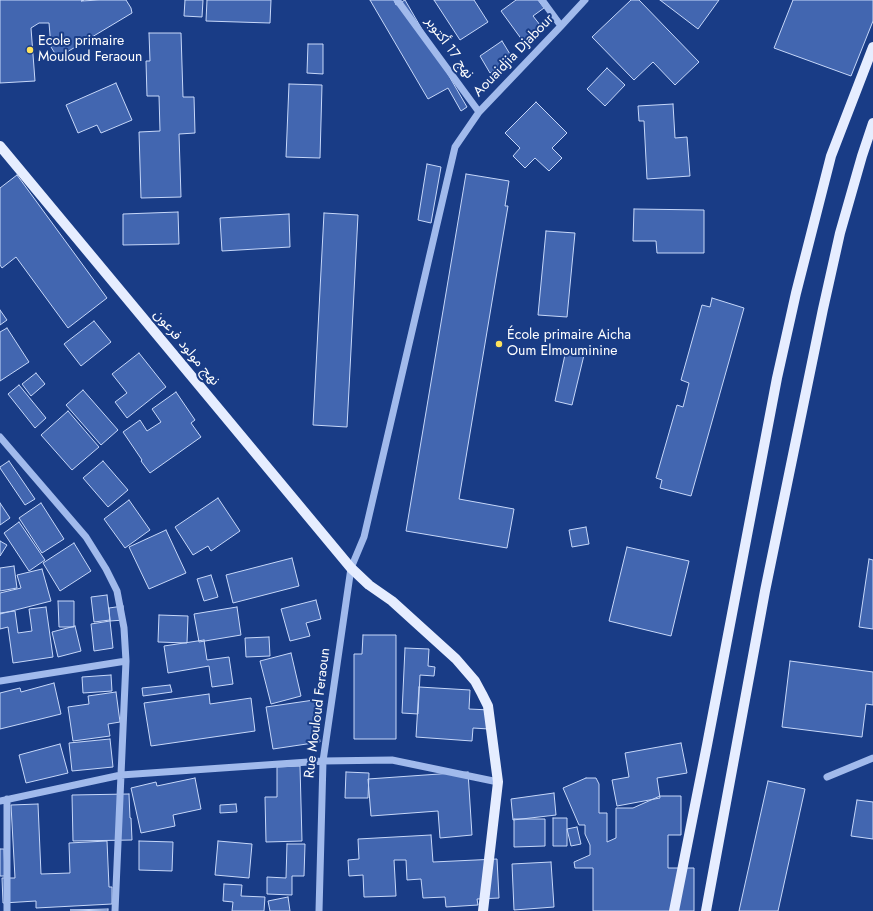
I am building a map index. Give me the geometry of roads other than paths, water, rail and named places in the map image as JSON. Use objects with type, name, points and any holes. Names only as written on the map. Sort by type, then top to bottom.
[{"type":"main road","points":[[674,911],[760,462],[791,316],[832,156],[873,47]]},
{"type":"main road","points":[[706,911],[765,591],[822,309],[840,233],[873,123]]},
{"type":"main road","name":"نهج مولود فرعون","points":[[0,146],[351,568],[392,601],[456,659],[475,681],[488,706],[498,782],[483,911]]},
{"type":"street","name":"نهج 17 أكتوبر","points":[[398,0],[479,112]]},
{"type":"street","points":[[542,0],[561,26]]},
{"type":"street","name":"Aouaidjia Djabour","points":[[351,568],[364,536],[455,148],[479,112],[585,0]]},
{"type":"street","points":[[0,436],[86,538],[106,569],[117,591],[124,628],[126,661],[115,911]]},
{"type":"street","name":"Rue Mouloud Feraoun","points":[[319,911],[323,761],[351,568]]},
{"type":"street","points":[[0,681],[126,661]]},
{"type":"street","points":[[828,777],[873,758]]},
{"type":"street","points":[[7,911],[4,800],[121,775],[323,761],[392,760],[498,782]]},
{"type":"place","name":"Ecole primaire Mouloud Feraoun","points":[[30,50]]},
{"type":"place","name":"École primaire Aicha Oum Elmouminine","points":[[499,344]]}]
